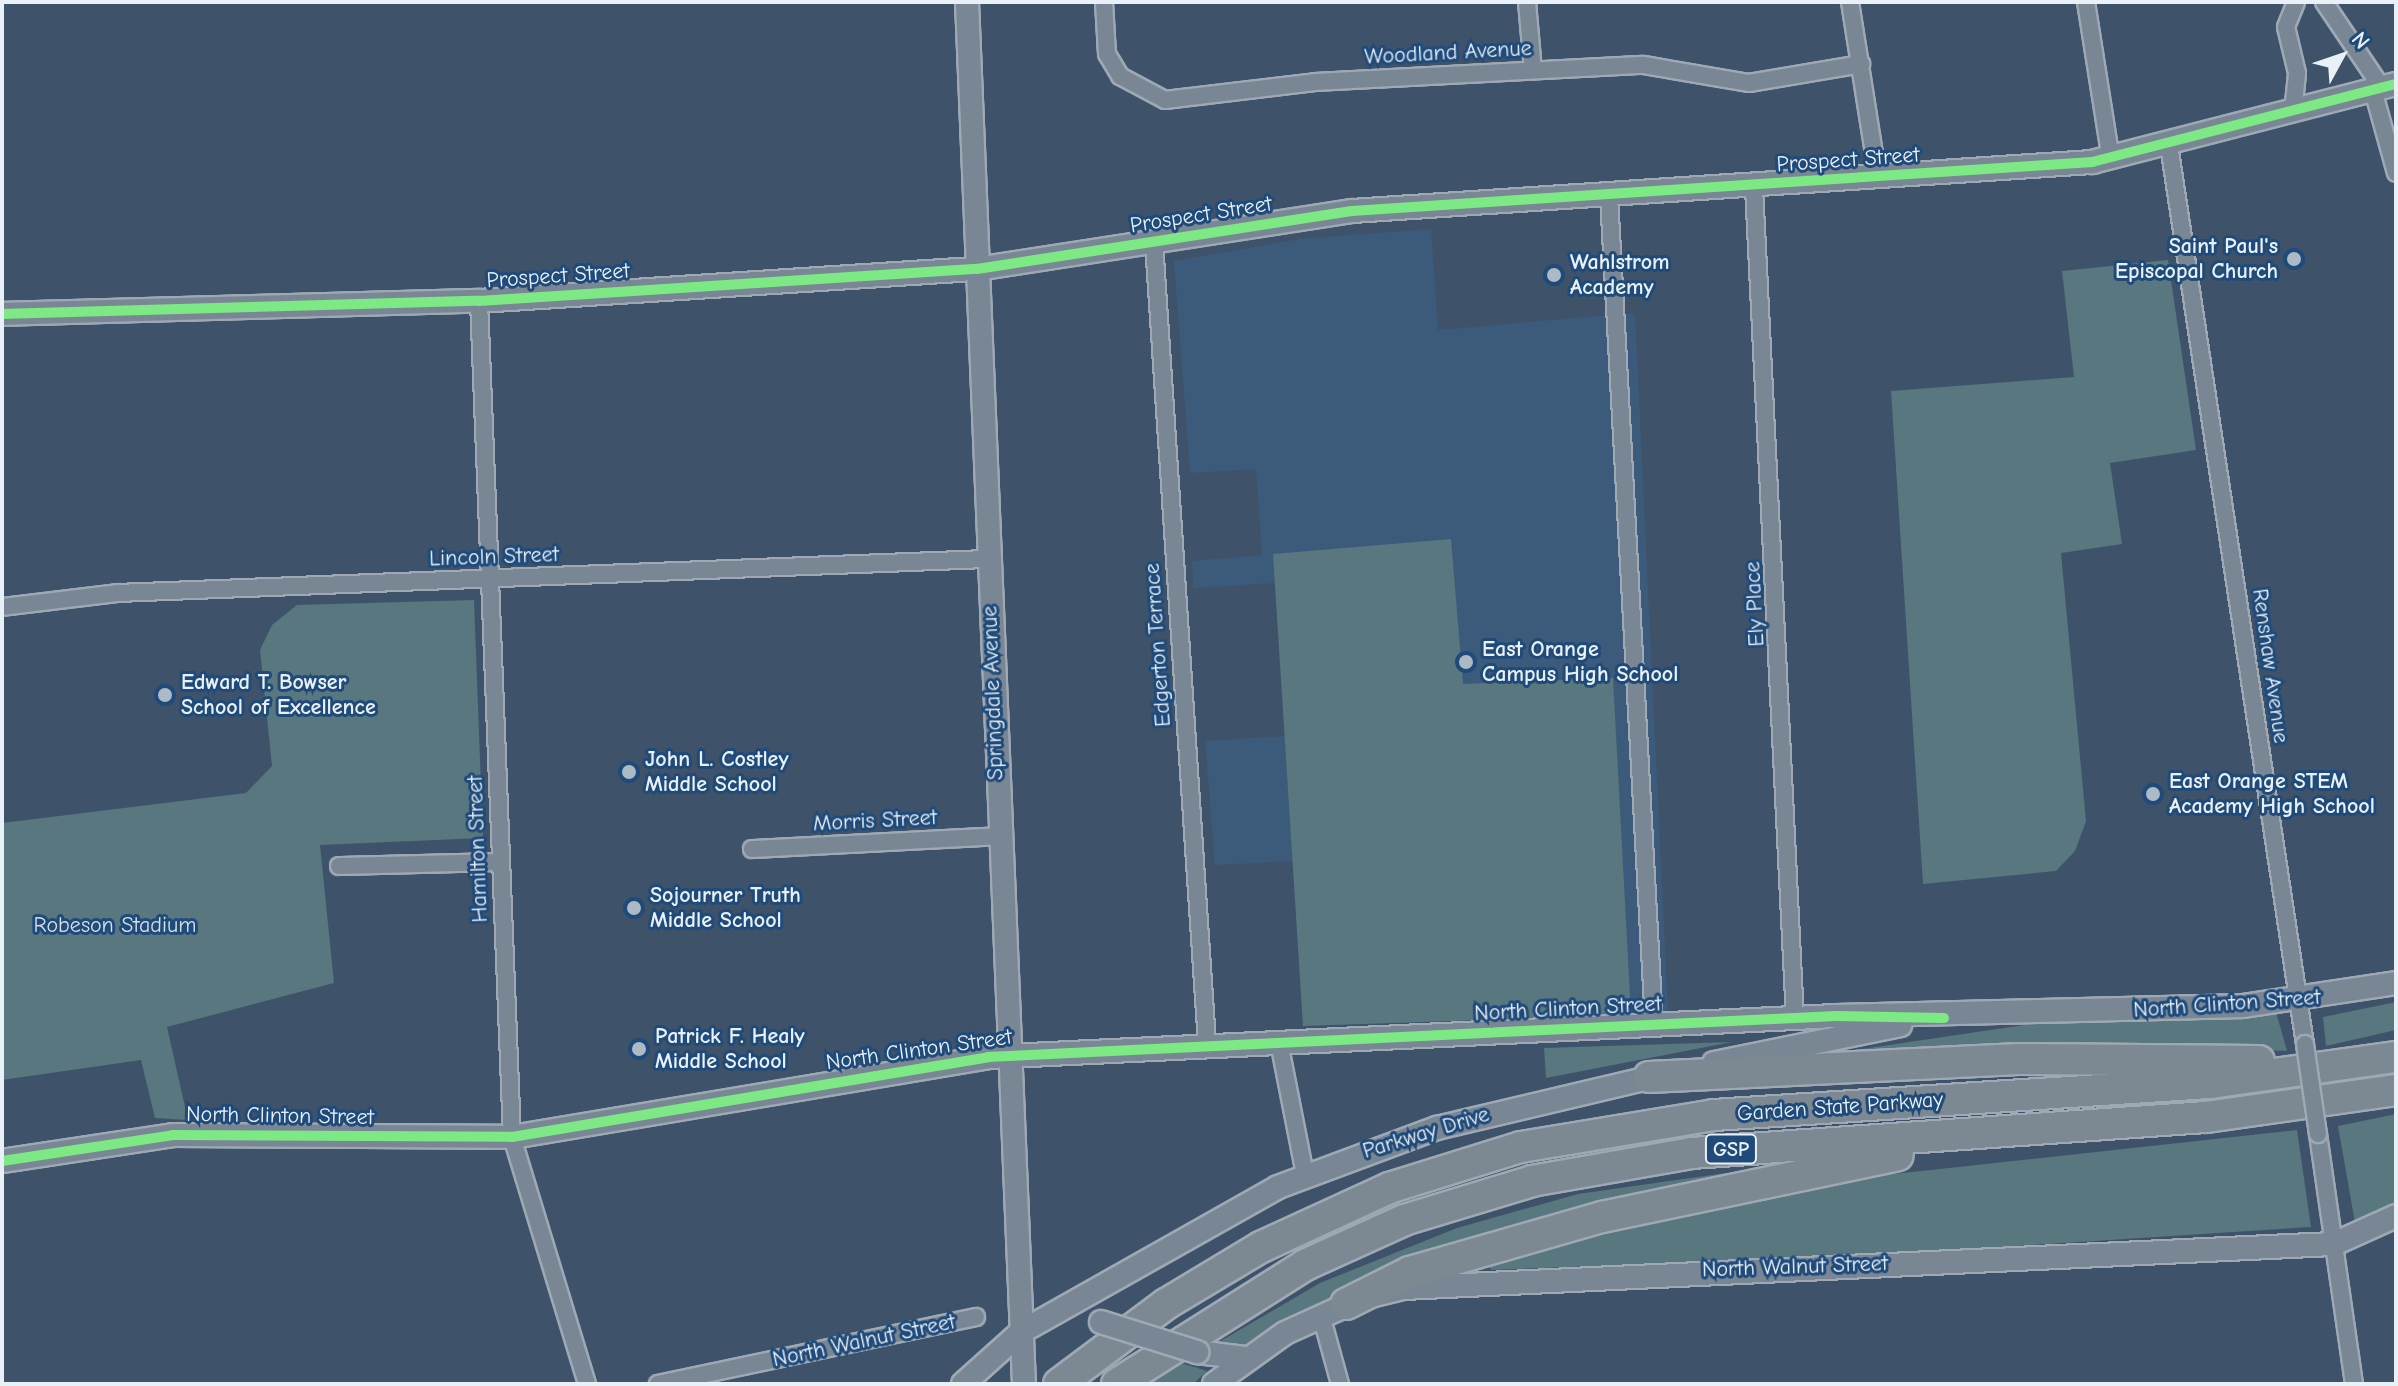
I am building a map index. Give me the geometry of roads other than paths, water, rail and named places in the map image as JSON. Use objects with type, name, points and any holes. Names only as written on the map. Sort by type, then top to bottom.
[{"type":"highway","points":[[1649,1077],[2019,1059],[2385,1059]]},
{"type":"highway","name":"Garden State Parkway","points":[[1059,1384],[1166,1304],[1287,1233],[1389,1188],[1521,1147],[1714,1115],[2210,1083],[2385,1059]]},
{"type":"highway","name":"Garden State Parkway","points":[[1117,1384],[1293,1270],[1404,1220],[1506,1187],[1692,1153],[2098,1125],[2288,1108],[2396,1090]]},
{"type":"highway","points":[[1334,1310],[1437,1263],[1759,1179],[2098,1125]]},
{"type":"street","name":"Springdale Avenue","points":[[967,2],[1007,1056],[1023,1380]]},
{"type":"street","name":"Woodland Avenue","points":[[1104,2],[1107,54],[1120,76],[1140,93],[1165,100],[1533,70],[1644,65],[1749,83],[1861,64]]},
{"type":"street","points":[[1527,2],[1533,70]]},
{"type":"street","points":[[1850,2],[1878,178]]},
{"type":"street","points":[[2086,2],[2111,160]]},
{"type":"street","points":[[2293,112],[2297,73],[2286,27],[2296,2]]},
{"type":"street","points":[[2324,2],[2384,87],[2396,173]]},
{"type":"street","name":"Prospect Street","points":[[2,314],[479,301],[977,269],[1352,211],[1754,187],[2111,160],[2384,87]]},
{"type":"street","name":"Renshaw Avenue","points":[[2169,145],[2354,1384]]},
{"type":"street","name":"Ely Place","points":[[1754,187],[1795,1019]]},
{"type":"street","points":[[1609,196],[1654,1025]]},
{"type":"street","name":"Edgerton Terrace","points":[[1154,243],[1207,1044]]},
{"type":"street","name":"Hamilton Street","points":[[479,301],[512,1137],[587,1384]]},
{"type":"street","name":"Lincoln Street","points":[[2,607],[117,593],[988,559]]},
{"type":"street","name":"Morris Street","points":[[752,849],[999,836]]},
{"type":"street","points":[[339,866],[500,862]]},
{"type":"street","name":"North Clinton Street","points":[[2,1161],[173,1135],[512,1137],[1007,1056],[1207,1044],[1795,1019],[1944,1018],[2298,1002],[2396,983]]},
{"type":"street","name":"Parkway Drive","points":[[963,1384],[1021,1332],[1305,1175],[1490,1113],[1649,1077],[1944,1018]]},
{"type":"street","points":[[1279,1042],[1305,1175]]},
{"type":"street","name":"North Walnut Street","points":[[1214,1384],[1245,1358],[1334,1310],[1403,1288],[1508,1279],[2334,1244],[2396,1216]]},
{"type":"street","points":[[1118,1276],[1093,1301],[1101,1322],[1197,1352],[1245,1358]]},
{"type":"street","points":[[1334,1310],[1340,1384]]},
{"type":"street","name":"North Walnut Street","points":[[658,1384],[976,1317]]},
{"type":"place","name":"Saint Paul's Episcopal Church","points":[[2294,259]]},
{"type":"place","name":"Wahlstrom Academy","points":[[1554,275]]},
{"type":"place","name":"East Orange Campus High School","points":[[1466,662]]},
{"type":"place","name":"Edward T. Bowser School of Excellence","points":[[165,695]]},
{"type":"place","name":"John L. Costley Middle School","points":[[629,772]]},
{"type":"place","name":"East Orange STEM Academy High School","points":[[2153,794]]},
{"type":"place","name":"Sojourner Truth Middle School","points":[[634,908]]},
{"type":"place","name":"Patrick F. Healy Middle School","points":[[639,1049]]},
{"type":"park label","name":"Robeson Stadium","points":[[115,926]]}]
